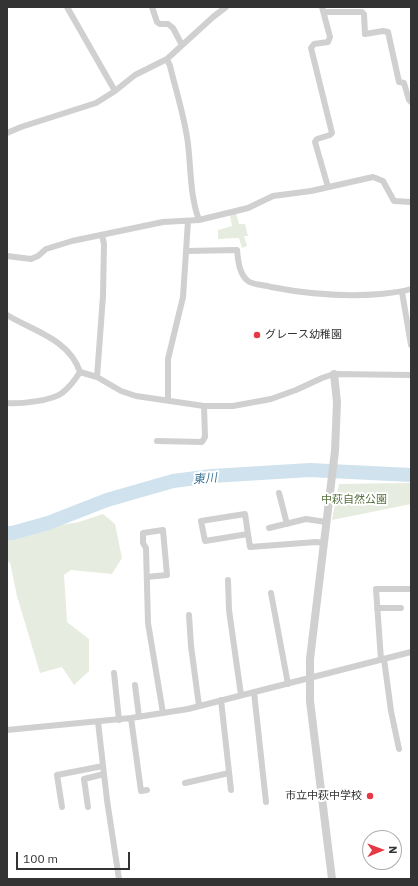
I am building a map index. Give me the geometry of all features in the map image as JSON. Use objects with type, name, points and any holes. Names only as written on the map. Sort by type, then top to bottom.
[{"type":"street","points":[[67,7],[115,91]]},
{"type":"street","points":[[152,7],[157,22],[160,24],[168,24],[173,28],[182,45]]},
{"type":"street","points":[[7,133],[21,127],[96,103],[115,91],[135,75],[167,59],[226,7]]},
{"type":"street","points":[[328,187],[315,142],[316,139],[332,133],[310,48],[314,44],[328,42],[330,37],[323,10],[362,12],[364,14],[365,34],[383,31],[388,32],[399,82],[404,83],[408,100],[411,102]]},
{"type":"street","points":[[167,59],[170,66],[188,144],[190,174],[199,220]]},
{"type":"street","points":[[7,256],[31,259],[38,256],[46,249],[72,241],[163,222],[199,220],[248,208],[273,196],[311,191],[373,177],[383,182],[394,201],[411,202]]},
{"type":"street","points":[[168,399],[168,358],[183,297],[188,221]]},
{"type":"street","points":[[97,377],[103,296],[104,244],[102,235]]},
{"type":"street","points":[[186,251],[237,250],[238,262],[244,278],[249,282],[270,286],[318,294],[365,295],[402,292],[411,289]]},
{"type":"street","points":[[402,292],[411,345]]},
{"type":"street","points":[[7,315],[58,342],[70,352],[78,364],[80,372],[72,385],[61,394],[54,397],[20,404],[7,403]]},
{"type":"street","points":[[80,372],[97,377],[136,396],[168,399],[204,406],[233,406],[271,399],[334,374],[411,375]]},
{"type":"street","points":[[332,879],[310,701],[310,659],[335,451],[337,402],[334,374]]},
{"type":"street","points":[[157,441],[202,442],[205,437],[204,406]]},
{"type":"street","points":[[279,493],[287,524]]},
{"type":"street","points":[[248,534],[204,541],[201,521],[245,514],[250,547],[316,542],[324,543]]},
{"type":"street","points":[[269,528],[306,519],[326,522]]},
{"type":"street","points":[[147,577],[167,575],[162,530],[143,533],[143,543],[146,548],[148,623],[163,713]]},
{"type":"street","points":[[228,580],[229,610],[241,695]]},
{"type":"street","points":[[399,749],[391,711],[383,659],[376,589],[411,589]]},
{"type":"street","points":[[271,593],[288,684]]},
{"type":"street","points":[[377,608],[401,608]]},
{"type":"street","points":[[189,615],[191,646],[199,706]]},
{"type":"street","points":[[7,730],[119,720],[163,713],[199,706],[411,652]]},
{"type":"street","points":[[114,673],[119,720]]},
{"type":"street","points":[[134,685],[139,717]]},
{"type":"street","points":[[254,692],[266,802]]},
{"type":"street","points":[[221,700],[230,790]]},
{"type":"street","points":[[131,718],[141,791],[147,790]]},
{"type":"street","points":[[98,722],[119,879]]},
{"type":"street","points":[[62,807],[57,775],[103,766]]},
{"type":"street","points":[[88,807],[84,779],[104,774]]},
{"type":"street","points":[[185,783],[229,774]]},
{"type":"green space","points":[[236,213],[239,224],[245,224],[248,236],[244,236],[247,246],[242,248],[239,238],[218,239],[218,230],[232,226],[230,215]]},
{"type":"green space","name":"中萩自然公園","points":[[411,483],[411,504],[332,520],[339,484]]},
{"type":"green space","points":[[103,514],[115,524],[122,558],[112,574],[71,570],[64,575],[67,622],[89,639],[89,671],[74,685],[62,667],[40,673],[17,596],[10,562],[7,563],[7,534],[79,522]]},
{"type":"waterway","name":"東川","points":[[7,533],[48,523],[107,500],[173,481],[212,476],[310,470],[411,475]]},
{"type":"place","name":"グレース幼稚園","points":[[257,335]]},
{"type":"place","name":"市立中萩中学校","points":[[370,796]]}]
